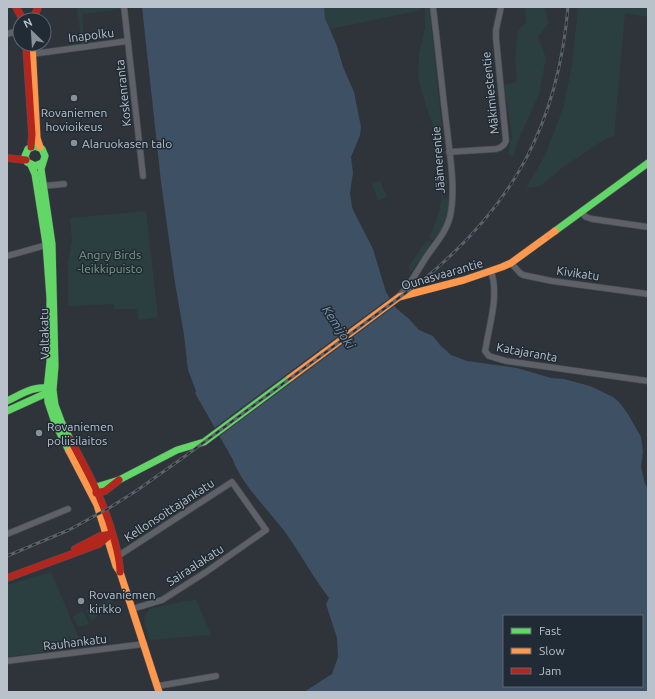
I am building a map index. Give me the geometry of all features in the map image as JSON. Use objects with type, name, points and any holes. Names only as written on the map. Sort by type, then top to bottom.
[{"type":"street","name":"Koskenranta","points":[[124,7],[143,176]]},
{"type":"street","name":"Jäämerentie","points":[[399,297],[442,236],[448,223],[451,208],[452,188],[449,152],[433,7]]},
{"type":"street","name":"Mäkimiestentie","points":[[449,152],[496,149],[505,144],[506,141],[496,38],[496,30],[501,7]]},
{"type":"street","name":"Inapolku","points":[[32,54],[128,41]]},
{"type":"street","name":"Valtakatu","points":[[27,52],[32,134],[28,156],[35,174],[49,244]]},
{"type":"street","points":[[9,158],[17,154],[28,156],[35,166],[42,163],[45,156],[37,138],[32,54]]},
{"type":"street","points":[[28,156],[35,146],[40,147]]},
{"type":"street","name":"Valtakatu","points":[[42,163],[41,169],[49,244],[49,390],[59,417],[96,491],[108,536]]},
{"type":"street","name":"Ounasvaarantie","points":[[96,491],[177,450],[204,442],[399,297],[407,293],[437,287],[491,271],[511,263],[648,163]]},
{"type":"street","points":[[43,186],[64,184]]},
{"type":"street","points":[[581,212],[586,217],[592,219],[648,227]]},
{"type":"street","points":[[7,256],[49,244]]},
{"type":"street","name":"Kivikatu","points":[[511,263],[523,275],[552,281],[648,294]]},
{"type":"street","name":"Katajaranta","points":[[491,271],[495,283],[495,292],[485,351],[488,356],[506,361],[648,381]]},
{"type":"street","points":[[410,282],[411,286],[415,290],[420,291]]},
{"type":"street","points":[[7,401],[28,391],[49,390]]},
{"type":"street","points":[[8,410],[49,390]]},
{"type":"street","name":"Kellonsoittajankatu","points":[[118,556],[232,482],[266,530]]},
{"type":"street","points":[[7,534],[68,509]]},
{"type":"street","name":"Sairaalakatu","points":[[132,609],[162,600],[206,572],[266,530]]},
{"type":"street","points":[[108,536],[118,556],[121,568],[120,572]]},
{"type":"street","points":[[7,578],[99,544],[108,536]]},
{"type":"street","points":[[108,536],[116,566],[120,572],[158,689],[216,676]]},
{"type":"street","name":"Rauhankatu","points":[[7,661],[140,646],[144,644]]},
{"type":"green space","points":[[77,7],[120,7],[120,9],[82,14],[85,47],[82,47]]},
{"type":"green space","points":[[324,7],[420,7],[421,10],[330,29],[324,14]]},
{"type":"green space","points":[[425,7],[429,7],[430,13],[444,150],[439,150],[420,86],[418,73],[419,55],[425,28]]},
{"type":"green space","points":[[525,7],[545,7],[548,23],[538,37],[546,58],[539,94],[517,143],[513,157],[508,154],[512,136],[504,85],[517,82],[515,61],[518,30],[526,23]]},
{"type":"green space","points":[[578,7],[648,8],[648,17],[625,13],[614,136],[605,139],[563,167],[540,186],[526,188],[545,155],[563,109],[572,66]]},
{"type":"green space","points":[[443,176],[446,177],[448,183],[443,186],[443,199],[447,198],[448,209],[443,226],[433,240],[429,237],[433,230],[440,208]]},
{"type":"green space","points":[[380,181],[387,197],[378,200],[372,184]]},
{"type":"green space","name":"Angry Birds -leikkipuisto","points":[[146,211],[158,317],[139,320],[137,309],[114,309],[114,304],[68,306],[68,262],[72,240],[70,218]]},
{"type":"green space","points":[[427,240],[431,242],[431,244],[411,272],[408,267]]},
{"type":"green space","points":[[51,572],[82,646],[7,657],[7,585]]},
{"type":"green space","points":[[110,597],[113,602],[99,613],[94,620],[91,621],[86,610],[110,599]]},
{"type":"green space","points":[[196,600],[211,635],[149,640],[144,618],[150,609]]},
{"type":"green space","points":[[83,611],[89,624],[78,626],[73,616]]},
{"type":"water","name":"Kemijoki","points":[[142,7],[324,7],[325,18],[354,92],[361,127],[360,135],[351,157],[353,173],[350,193],[352,207],[373,249],[386,292],[396,308],[419,330],[433,336],[451,355],[467,361],[517,368],[551,378],[564,379],[590,386],[613,397],[628,414],[641,437],[643,451],[641,467],[645,484],[648,489],[648,692],[304,692],[332,674],[338,657],[337,638],[326,604],[329,598],[285,532],[242,478],[195,393],[196,391],[188,370],[184,335],[161,182]]},
{"type":"pier","points":[[391,297],[396,305],[217,438],[213,429]]},
{"type":"railway","points":[[7,556],[69,530],[136,491],[423,280],[455,252],[482,223],[506,192],[526,160],[554,89],[563,49],[568,7]]},
{"type":"traffic: fast","points":[[42,163],[35,166],[27,162],[25,156],[28,149],[35,146],[42,149],[45,156],[41,169],[52,244],[55,366],[53,390],[55,405],[70,439]]},
{"type":"traffic: fast","points":[[555,231],[648,163]]},
{"type":"traffic: fast","points":[[31,165],[35,174],[46,244],[50,298],[50,361],[47,389],[48,402],[55,423],[69,451]]},
{"type":"traffic: fast","points":[[92,493],[96,487],[119,480],[177,450],[204,442],[290,378]]},
{"type":"traffic: fast","points":[[7,401],[34,389],[51,389]]},
{"type":"traffic: fast","points":[[7,411],[51,391]]},
{"type":"traffic: slow","points":[[32,52],[37,138],[40,147]]},
{"type":"traffic: slow","points":[[290,378],[399,297],[464,280],[502,267],[511,263],[555,231]]},
{"type":"traffic: slow","points":[[69,451],[97,505],[159,692]]},
{"type":"traffic: jam","points":[[16,7],[19,12]]},
{"type":"traffic: jam","points":[[36,12],[38,7]]},
{"type":"traffic: jam","points":[[27,52],[32,134],[31,147]]},
{"type":"traffic: jam","points":[[7,158],[26,160]]},
{"type":"traffic: jam","points":[[70,439],[89,475],[110,525],[117,551],[120,572]]},
{"type":"traffic: jam","points":[[96,493],[105,491],[119,480]]},
{"type":"traffic: jam","points":[[75,549],[100,536],[111,534]]},
{"type":"traffic: jam","points":[[7,578],[99,544],[110,535]]},
{"type":"place","name":"Rovaniemen hovioikeus","points":[[74,98]]},
{"type":"place","name":"Alaruokasen talo","points":[[74,143]]},
{"type":"place","name":"Rovaniemen poliisilaitos","points":[[39,433]]},
{"type":"place","name":"Rovaniemen kirkko","points":[[81,601]]}]
